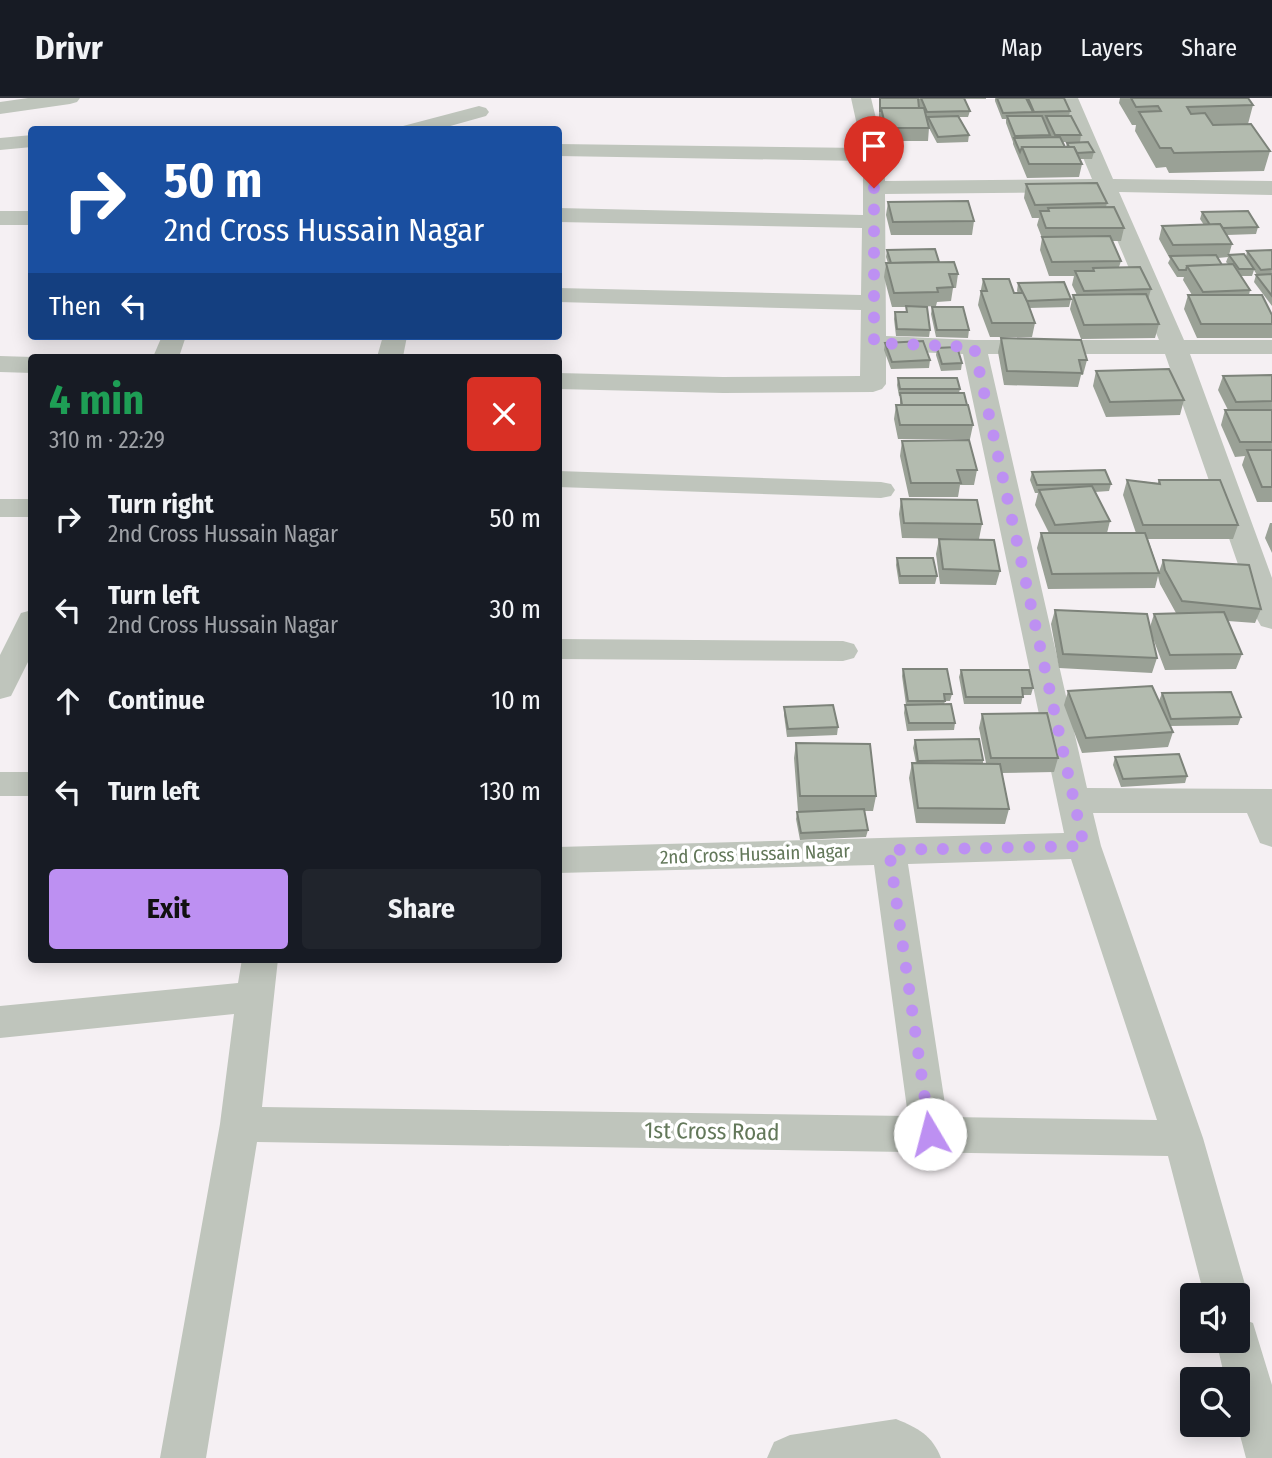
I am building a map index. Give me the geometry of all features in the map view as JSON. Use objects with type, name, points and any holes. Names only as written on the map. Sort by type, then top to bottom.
[{"type":"street","points":[[0,108],[70,98]]},
{"type":"street","points":[[562,381],[723,385],[873,384],[874,155],[861,98]]},
{"type":"street","points":[[1068,98],[1174,346],[1272,619]]},
{"type":"street","points":[[427,126],[481,113]]},
{"type":"street","points":[[0,144],[28,141]]},
{"type":"street","points":[[562,150],[874,155]]},
{"type":"street","points":[[874,188],[1272,188]]},
{"type":"street","points":[[562,215],[874,222]]},
{"type":"street","points":[[0,218],[28,218]]},
{"type":"street","points":[[562,295],[874,303]]},
{"type":"street","points":[[874,343],[974,347],[1272,347]]},
{"type":"street","points":[[974,347],[1084,846],[1183,1138],[1223,1283]]},
{"type":"street","points":[[0,364],[28,365]]},
{"type":"street","points":[[562,479],[881,490]]},
{"type":"street","points":[[0,508],[28,508]]},
{"type":"street","points":[[0,688],[28,628]]},
{"type":"street","points":[[562,649],[843,651]]},
{"type":"street","points":[[0,784],[28,784]]},
{"type":"street","points":[[1073,800],[1265,801],[1272,834]]},
{"type":"street","name":"2nd Cross Hussain Nagar","points":[[562,860],[1084,846]]},
{"type":"street","points":[[889,850],[930,1134]]},
{"type":"street","points":[[0,1022],[257,978],[240,1124],[183,1458]]},
{"type":"street","name":"1st Cross Road","points":[[240,1124],[1183,1138]]},
{"type":"street","points":[[1251,1356],[1269,1458]]},
{"type":"street","points":[[790,1458],[897,1443],[918,1458]]},
{"type":"building","points":[[880,98],[918,98],[919,108],[881,108],[880,111]]},
{"type":"building","points":[[921,98],[964,98],[970,111],[927,112]]},
{"type":"building","points":[[997,98],[1026,98],[1033,112],[1003,113]]},
{"type":"building","points":[[1028,98],[1064,98],[1070,111],[1034,112]]},
{"type":"building","points":[[1131,98],[1248,98],[1253,105],[1187,107],[1191,114],[1205,113],[1213,125],[1251,124],[1270,151],[1174,153],[1171,148],[1160,148],[1139,112],[1161,111],[1158,106],[1136,107]]},
{"type":"building","points":[[881,108],[924,108],[929,128],[886,128]]},
{"type":"building","points":[[958,116],[969,135],[938,137],[928,117]]},
{"type":"building","points":[[1007,116],[1042,116],[1050,135],[1015,136]]},
{"type":"building","points":[[1046,116],[1071,116],[1081,135],[1055,135]]},
{"type":"building","points":[[1060,137],[1065,147],[1022,147],[1020,152],[1014,138]]},
{"type":"building","points":[[1088,142],[1094,152],[1077,153],[1074,147],[1069,147],[1067,143]]},
{"type":"building","points":[[1022,147],[1074,147],[1082,164],[1029,164]]},
{"type":"building","points":[[1097,183],[1107,203],[1035,205],[1026,184]]},
{"type":"building","points":[[968,201],[974,221],[893,222],[888,202]]},
{"type":"building","points":[[1114,207],[1124,228],[1046,228],[1040,211],[1049,211],[1048,208]]},
{"type":"building","points":[[1248,211],[1258,227],[1223,228],[1220,224],[1210,225],[1202,212]]},
{"type":"building","points":[[1220,224],[1232,244],[1173,245],[1162,226]]},
{"type":"building","points":[[1110,236],[1121,261],[1052,262],[1042,237]]},
{"type":"building","points":[[935,249],[939,262],[891,263],[887,250]]},
{"type":"building","points":[[1272,250],[1272,269],[1261,270],[1247,251]]},
{"type":"building","points":[[1244,254],[1254,269],[1239,269],[1229,255]]},
{"type":"building","points":[[1216,255],[1222,265],[1187,266],[1186,270],[1179,270],[1170,256]]},
{"type":"building","points":[[954,262],[958,274],[949,274],[953,287],[937,288],[938,292],[894,293],[886,263]]},
{"type":"building","points":[[1233,264],[1250,290],[1203,292],[1187,266]]},
{"type":"building","points":[[1140,267],[1151,289],[1084,291],[1075,271],[1094,271],[1093,268]]},
{"type":"building","points":[[1272,274],[1272,296],[1256,275]]},
{"type":"building","points":[[983,279],[1009,279],[1014,293],[1024,293],[1035,323],[992,323],[981,291],[987,291]]},
{"type":"building","points":[[1064,282],[1071,299],[1027,301],[1018,283]]},
{"type":"building","points":[[1146,294],[1159,324],[1084,325],[1073,295]]},
{"type":"building","points":[[1188,295],[1262,295],[1272,315],[1272,324],[1201,324]]},
{"type":"building","points":[[906,306],[927,307],[930,330],[897,329],[895,312],[907,312]]},
{"type":"building","points":[[932,307],[963,307],[969,330],[937,330]]},
{"type":"building","points":[[1001,338],[1081,340],[1087,360],[1079,360],[1082,373],[1007,371]]},
{"type":"building","points":[[923,341],[930,360],[892,362],[885,343]]},
{"type":"building","points":[[957,347],[962,363],[942,364],[937,348]]},
{"type":"building","points":[[1169,369],[1184,400],[1110,402],[1096,371]]},
{"type":"building","points":[[1272,375],[1272,401],[1236,402],[1223,376]]},
{"type":"building","points":[[898,378],[957,378],[960,389],[900,389]]},
{"type":"building","points":[[900,393],[964,393],[967,405],[902,405]]},
{"type":"building","points":[[896,405],[968,405],[973,425],[900,425]]},
{"type":"building","points":[[1225,410],[1272,410],[1272,442],[1240,442]]},
{"type":"building","points":[[969,440],[977,470],[957,470],[961,483],[911,483],[902,441]]},
{"type":"building","points":[[1247,450],[1272,450],[1272,487],[1262,487]]},
{"type":"building","points":[[1105,470],[1111,484],[1037,485],[1032,472]]},
{"type":"building","points":[[1127,480],[1160,484],[1159,480],[1220,480],[1238,525],[1143,525]]},
{"type":"building","points":[[1092,486],[1110,521],[1055,525],[1039,490]]},
{"type":"building","points":[[901,499],[977,500],[982,524],[904,523]]},
{"type":"building","points":[[1041,533],[1145,533],[1159,573],[1052,574]]},
{"type":"building","points":[[939,539],[994,540],[1000,571],[943,569]]},
{"type":"building","points":[[897,558],[933,558],[937,576],[900,576]]},
{"type":"building","points":[[1163,560],[1249,565],[1261,609],[1182,601],[1165,570]]},
{"type":"building","points":[[1055,610],[1147,614],[1157,658],[1063,654]]},
{"type":"building","points":[[1224,612],[1242,654],[1170,655],[1154,614]]},
{"type":"building","points":[[903,669],[947,669],[952,694],[944,694],[945,701],[908,701]]},
{"type":"building","points":[[961,670],[1029,670],[1033,688],[1022,688],[1023,697],[966,697]]},
{"type":"building","points":[[1152,686],[1173,732],[1086,738],[1068,691]]},
{"type":"building","points":[[1231,692],[1241,717],[1171,719],[1162,693]]},
{"type":"building","points":[[951,704],[955,723],[909,723],[905,705]]},
{"type":"building","points":[[833,705],[838,727],[788,729],[784,707]]},
{"type":"building","points":[[1047,713],[1058,758],[991,758],[982,714]]},
{"type":"building","points":[[979,739],[983,760],[918,761],[915,740]]},
{"type":"building","points":[[796,743],[870,744],[876,796],[800,796]]},
{"type":"building","points":[[1179,754],[1187,776],[1123,779],[1115,757]]},
{"type":"building","points":[[912,763],[1000,764],[1009,809],[918,808]]},
{"type":"building","points":[[864,809],[868,830],[801,833],[797,812]]},
{"type":"route","points":[[874,188],[874,343],[974,347],[1084,846],[889,850],[930,1134]]}]
